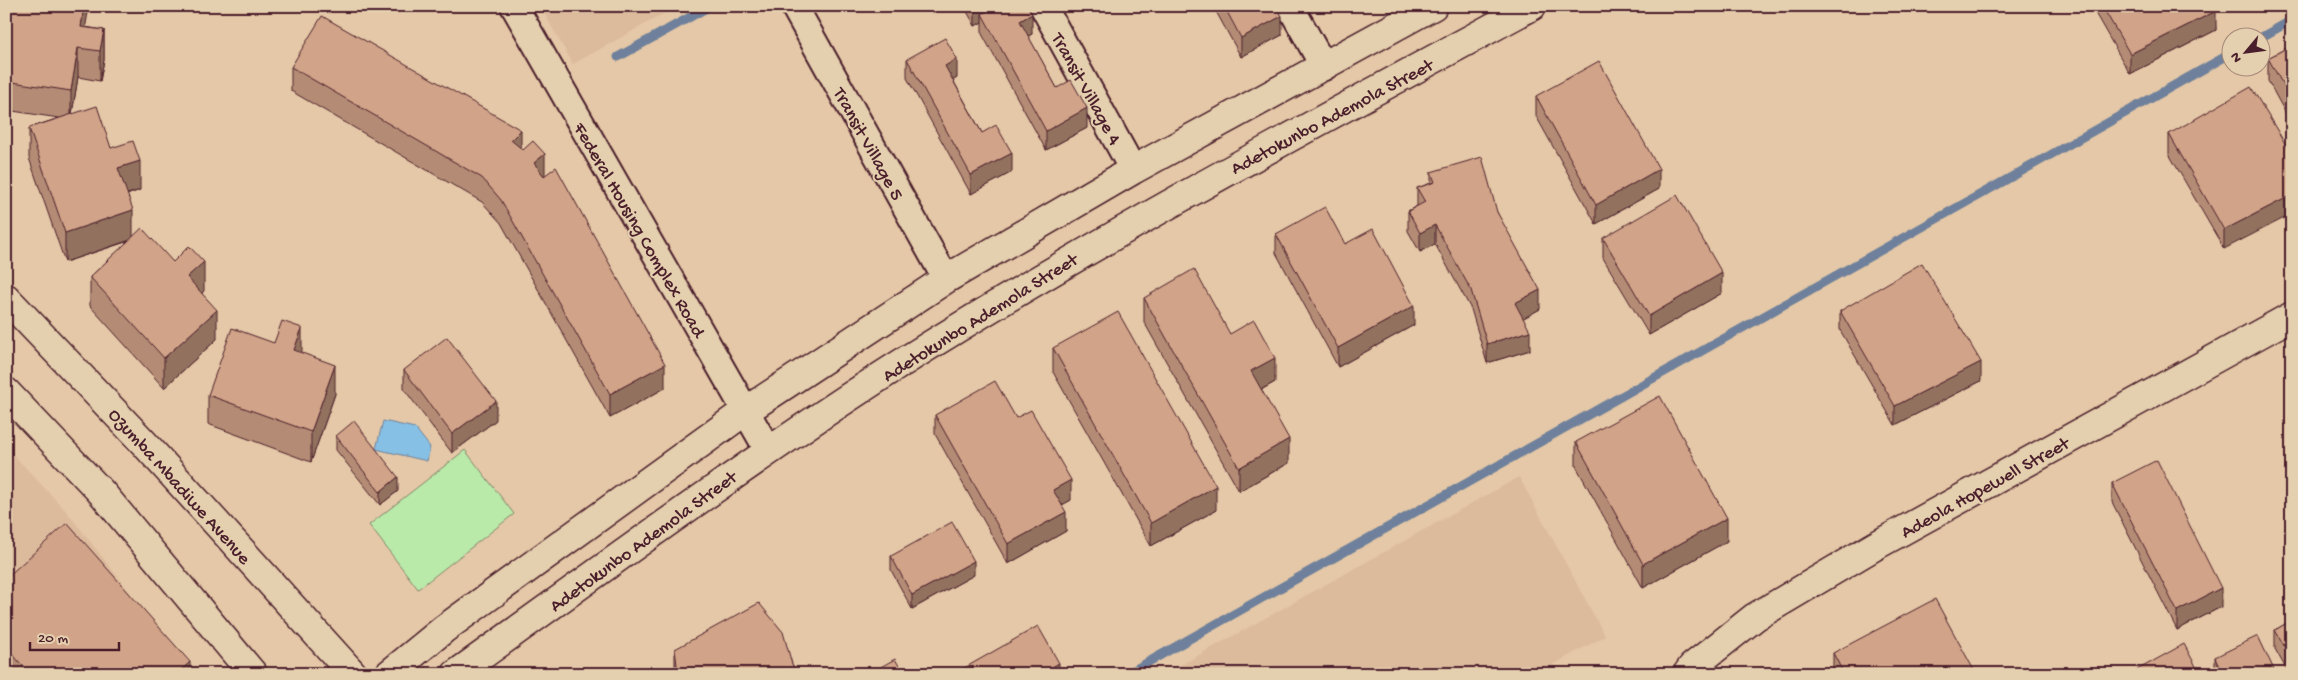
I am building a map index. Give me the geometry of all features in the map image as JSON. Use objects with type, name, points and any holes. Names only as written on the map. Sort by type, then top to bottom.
[{"type":"main road","points":[[389,674],[444,629],[744,412],[946,279],[1133,170],[1433,6]]},
{"type":"main road","name":"Adetokunbo Ademola Street","points":[[456,674],[768,450],[901,364],[1095,245],[1532,6]]},
{"type":"main road","name":"Ozumba Mbadiwe Avenue","points":[[6,298],[144,442],[353,674]]},
{"type":"main road","name":"Adeola Hopewell Street","points":[[1687,674],[1692,667],[1755,617],[1875,546],[2292,316]]},
{"type":"main road","points":[[6,392],[102,493],[253,674]]},
{"type":"street","name":"Federal Housing Complex Road","points":[[514,6],[744,412],[768,450]]},
{"type":"street","name":"Transit Village 5","points":[[794,6],[946,279]]},
{"type":"street","name":"Transit Village 4","points":[[1043,6],[1133,170]]},
{"type":"street","points":[[1290,6],[1324,67]]},
{"type":"shaded area","points":[[540,6],[673,6],[674,8],[573,64]]},
{"type":"shaded area","points":[[6,447],[66,511],[194,674],[6,674]]},
{"type":"shaded area","points":[[1519,477],[1605,636],[1536,674],[1165,674]]},
{"type":"green space","points":[[465,450],[514,514],[418,589],[369,525]]},
{"type":"water","points":[[383,421],[415,428],[430,447],[427,461],[376,449]]},
{"type":"building","points":[[11,6],[84,6],[81,27],[104,30],[100,51],[78,48],[71,91],[6,81],[6,40]]},
{"type":"building","points":[[996,6],[1027,6],[1032,14],[1020,21],[1057,88],[1071,80],[1087,108],[1046,131],[982,14]]},
{"type":"building","points":[[1224,6],[1276,6],[1282,16],[1241,38]]},
{"type":"building","points":[[2102,6],[2214,6],[2216,11],[2130,54]]},
{"type":"building","points":[[322,16],[521,130],[511,140],[523,150],[533,141],[545,154],[534,163],[544,176],[556,167],[665,364],[610,394],[501,200],[482,178],[291,67]]},
{"type":"building","points":[[945,38],[957,59],[945,66],[982,133],[996,125],[1012,153],[971,175],[907,59]]},
{"type":"building","points":[[2292,45],[2292,101],[2270,62],[2270,57]]},
{"type":"building","points":[[1599,61],[1659,169],[1596,205],[1536,96]]},
{"type":"building","points":[[2251,87],[2292,155],[2292,195],[2224,230],[2169,134]]},
{"type":"building","points":[[97,106],[111,148],[133,141],[140,161],[118,168],[133,210],[65,233],[29,128]]},
{"type":"building","points":[[1482,157],[1497,212],[1540,290],[1515,303],[1530,331],[1487,344],[1471,290],[1435,225],[1420,233],[1408,211],[1425,202],[1417,188],[1435,182],[1431,172]]},
{"type":"building","points":[[1677,195],[1722,273],[1649,316],[1603,238]]},
{"type":"building","points":[[1325,207],[1345,244],[1373,229],[1414,306],[1338,348],[1276,234]]},
{"type":"building","points":[[142,228],[173,262],[189,246],[204,262],[187,277],[217,310],[164,358],[90,277]]},
{"type":"building","points":[[1922,263],[1981,362],[1895,406],[1840,311]]},
{"type":"building","points":[[1194,269],[1230,334],[1254,320],[1275,358],[1251,371],[1289,439],[1239,468],[1144,298]]},
{"type":"building","points":[[1118,312],[1216,486],[1151,523],[1053,348]]},
{"type":"building","points":[[282,321],[302,328],[294,350],[335,365],[311,432],[208,395],[232,328],[274,343]]},
{"type":"building","points":[[447,337],[496,401],[452,434],[404,370]]},
{"type":"building","points":[[995,381],[1016,418],[1031,410],[1071,480],[1053,490],[1066,512],[1008,544],[935,415]]},
{"type":"building","points":[[1660,396],[1727,518],[1643,564],[1576,442]]},
{"type":"building","points":[[354,421],[398,477],[380,492],[336,436]]},
{"type":"building","points":[[2157,460],[2221,588],[2177,611],[2112,483]]},
{"type":"building","points":[[952,522],[974,561],[912,595],[891,556]]},
{"type":"building","points":[[67,523],[190,662],[177,674],[30,674],[6,647],[6,578]]},
{"type":"building","points":[[1935,599],[1976,674],[1844,674],[1833,653]]},
{"type":"building","points":[[759,603],[783,632],[792,664],[797,674],[678,674],[675,649]]},
{"type":"building","points":[[2292,620],[2292,659],[2275,630]]},
{"type":"building","points":[[1038,626],[1059,663],[1040,674],[954,674]]},
{"type":"building","points":[[2258,636],[2276,674],[2223,674],[2215,657]]},
{"type":"building","points":[[2184,644],[2200,674],[2139,674],[2137,670]]},
{"type":"building","points":[[895,659],[904,674],[868,674]]},
{"type":"waterway","points":[[618,57],[710,6]]},
{"type":"waterway","points":[[2270,32],[2292,20]]},
{"type":"waterway","points":[[1127,674],[2220,60]]}]
